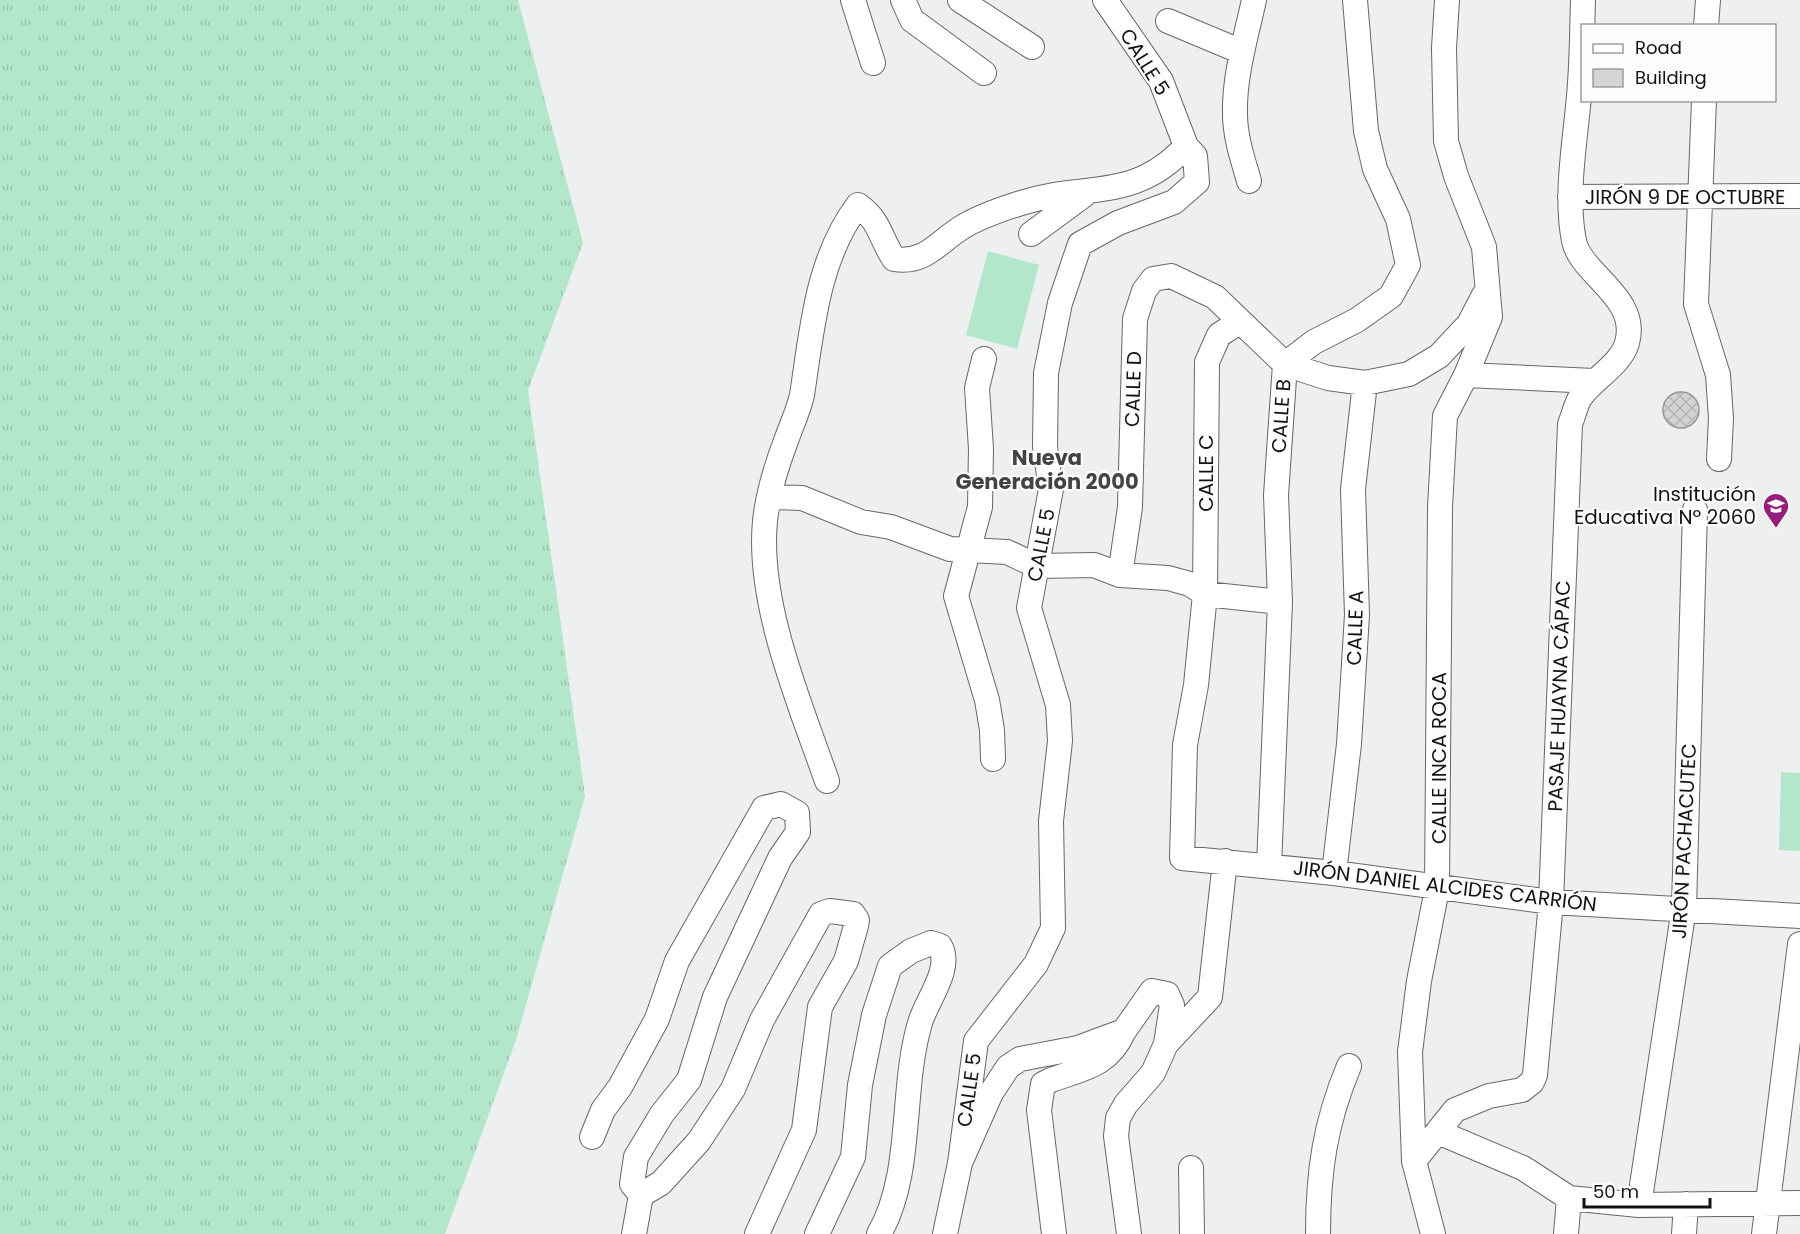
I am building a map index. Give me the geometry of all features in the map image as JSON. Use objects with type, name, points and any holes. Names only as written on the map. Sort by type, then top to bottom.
[{"type":"street","points":[[853,0],[873,63]]},
{"type":"street","points":[[903,0],[912,20],[984,73]]},
{"type":"street","points":[[960,0],[1032,47]]},
{"type":"street","name":"CALLE 5","points":[[960,1163],[976,1041],[1036,964],[1053,928],[1051,821],[1060,741],[1058,705],[1029,608],[1051,489],[1046,447],[1046,373],[1060,303],[1080,243],[1118,223],[1174,202],[1197,182],[1195,156],[1186,146],[1161,81],[1105,0]]},
{"type":"street","points":[[1249,182],[1238,140],[1235,113],[1242,52],[1254,0]]},
{"type":"street","name":"CALLE B","points":[[1269,866],[1280,603],[1276,495],[1285,364],[1314,342],[1357,320],[1392,296],[1408,265],[1398,219],[1375,169],[1366,131],[1354,0]]},
{"type":"street","name":"CALLE INCA ROCA","points":[[1433,1234],[1414,1161],[1410,1052],[1419,981],[1437,889],[1440,507],[1445,416],[1467,375],[1490,316],[1484,247],[1456,177],[1446,141],[1444,48],[1447,0]]},
{"type":"street","name":"PASAJE HUAYNA CÁPAC","points":[[1583,0],[1583,24]]},
{"type":"street","points":[[1706,24],[1708,0]]},
{"type":"street","points":[[1168,21],[1242,52]]},
{"type":"street","name":"PASAJE HUAYNA CÁPAC","points":[[1414,1161],[1455,1110],[1489,1096],[1522,1090],[1532,1082],[1551,902],[1570,424],[1580,396],[1616,360],[1627,343],[1627,321],[1613,290],[1583,259],[1575,244],[1570,197],[1581,82]]},
{"type":"street","points":[[1704,102],[1702,196],[1695,304],[1718,375],[1721,418],[1719,459]]},
{"type":"street","points":[[827,781],[787,669],[768,589],[765,523],[780,456],[801,398],[822,277],[842,227],[858,205],[874,216],[884,244],[894,259],[909,262],[933,250],[962,227],[1022,202],[1143,180],[1171,162],[1186,146]]},
{"type":"street","points":[[1031,234],[1088,191]]},
{"type":"street","name":"JIRÓN 9 DE OCTUBRE","points":[[1570,197],[1800,196]]},
{"type":"street","name":"CALLE D","points":[[1120,575],[1130,507],[1135,319],[1144,291],[1153,279],[1171,276],[1215,297],[1239,322]]},
{"type":"street","points":[[1239,322],[1285,364],[1328,378],[1365,383],[1409,374],[1439,356],[1469,324],[1487,287]]},
{"type":"street","name":"CALLE C","points":[[1182,858],[1185,745],[1201,638],[1205,594],[1206,362],[1219,335],[1239,322]]},
{"type":"street","points":[[984,359],[977,388],[981,449],[980,507],[956,596],[987,700],[992,730],[993,759]]},
{"type":"street","points":[[1467,375],[1594,381]]},
{"type":"street","name":"CALLE A","points":[[1334,873],[1349,744],[1357,615],[1353,489],[1365,383]]},
{"type":"street","points":[[768,504],[776,497],[802,498],[861,522],[891,527],[950,549],[1007,552],[1037,566],[1095,565],[1120,575],[1168,578],[1190,584],[1205,594],[1280,603]]},
{"type":"street","name":"JIRÓN PACHACUTEC","points":[[1639,1205],[1684,908],[1695,510]]},
{"type":"street","points":[[592,1137],[603,1110],[620,1087],[657,1019],[678,961],[764,808],[781,804],[797,813],[798,832],[780,858],[715,997],[689,1080],[662,1114],[636,1157],[632,1184],[641,1195]]},
{"type":"street","name":"JIRÓN DANIEL ALCIDES CARRIÓN","points":[[1182,858],[1334,873],[1437,889],[1551,902],[1800,916]]},
{"type":"street","points":[[1166,1044],[1210,997],[1225,861]]},
{"type":"street","points":[[634,1234],[641,1195],[661,1183],[699,1141],[733,1089],[762,1020],[821,914],[830,911],[853,914],[857,920],[846,961],[820,1007],[804,1130],[758,1234]]},
{"type":"street","points":[[817,1234],[854,1157],[860,1085],[874,1015],[890,966],[898,957],[931,944],[940,946],[944,952],[941,974],[920,1023],[909,1082],[900,1167],[885,1223],[879,1234]]},
{"type":"street","points":[[1764,1234],[1800,944]]},
{"type":"street","points":[[1054,1234],[1039,1110],[1043,1084],[1104,1061],[1116,1047],[1147,995],[1152,991],[1167,994],[1172,1005],[1166,1044],[1153,1073],[1126,1104],[1118,1118],[1116,1136],[1129,1234]]},
{"type":"street","points":[[945,1234],[960,1163],[991,1093],[1014,1062],[1078,1048],[1124,1031]]},
{"type":"street","points":[[1317,1234],[1320,1178],[1332,1107],[1348,1066]]},
{"type":"street","points":[[1438,1132],[1523,1168],[1569,1198],[1639,1205],[1800,1203]]},
{"type":"street","points":[[1191,1168],[1192,1234]]},
{"type":"street","points":[[1566,1234],[1569,1198]]},
{"type":"street","points":[[1684,1234],[1686,1204]]},
{"type":"green space","points":[[0,0],[518,0],[583,243],[528,390],[585,796],[516,1040],[445,1234],[0,1234]]},
{"type":"green space","points":[[988,251],[1039,265],[1017,349],[966,335]]},
{"type":"green space","points":[[1781,772],[1800,773],[1800,851],[1779,850]]},
{"type":"building","points":[[1681,392],[1694,397],[1699,410],[1694,423],[1681,428],[1668,423],[1663,410],[1668,397]]},
{"type":"place","name":"Institución Educativa Nº 2060","points":[[1776,529]]},
{"type":"district","name":"Nueva Generación 2000","points":[[1047,469]]}]
